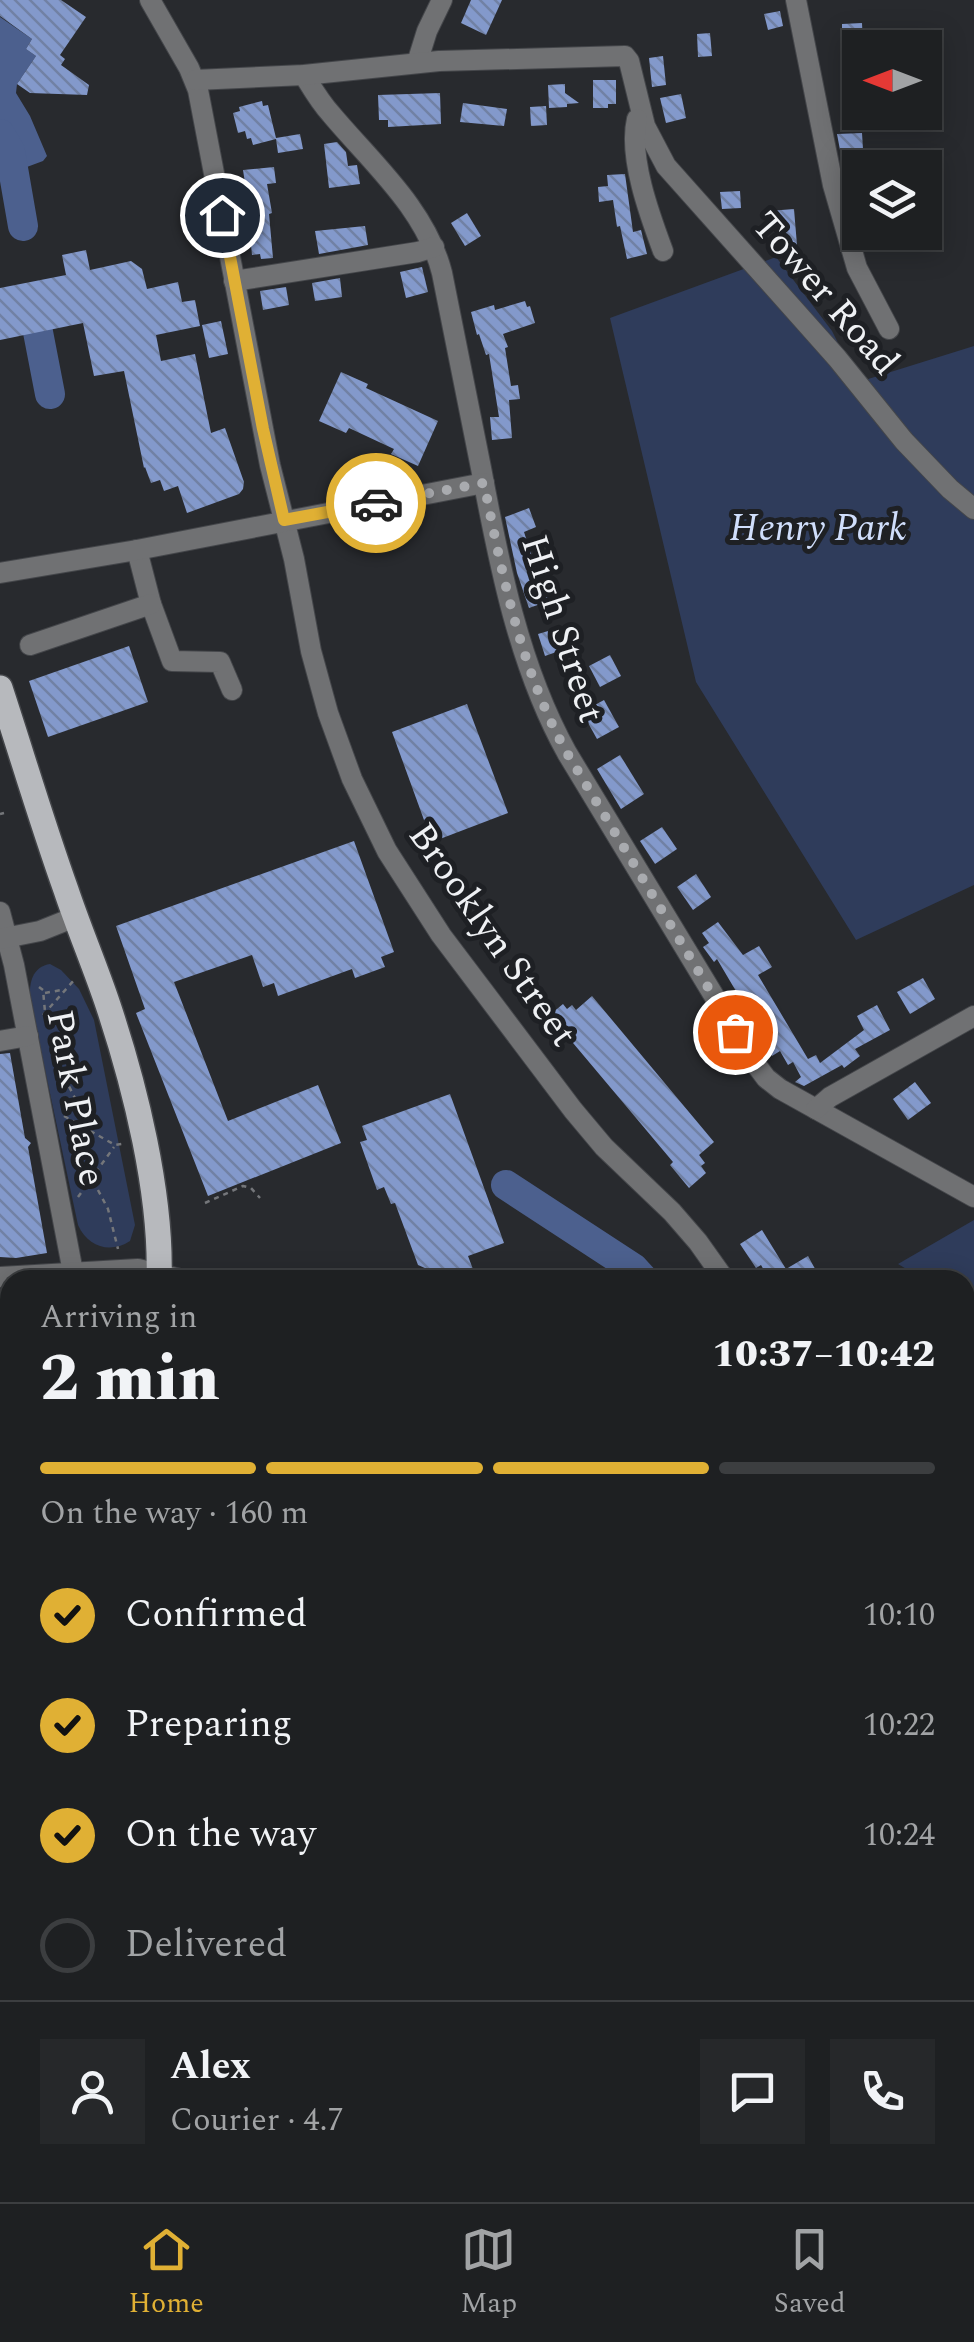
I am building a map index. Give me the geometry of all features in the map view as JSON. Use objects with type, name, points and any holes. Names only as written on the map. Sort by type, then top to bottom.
[{"type":"main road","points":[[0,688],[75,917],[110,1010],[131,1086],[167,1270]]},
{"type":"street","name":"Brooklyn Street","points":[[150,0],[195,80],[270,465],[298,577],[311,651],[352,779],[397,868],[441,935],[573,1110],[604,1147],[662,1201],[717,1270]]},
{"type":"street","points":[[417,63],[442,0]]},
{"type":"street","points":[[796,0],[834,185],[857,268],[889,328]]},
{"type":"street","points":[[195,80],[304,75],[417,63],[626,57],[640,113],[635,133],[642,183],[663,251]]},
{"type":"street","name":"High Street","points":[[304,75],[329,112],[398,191],[434,247],[504,577],[542,702],[560,741],[754,1062],[772,1084],[974,1197]]},
{"type":"street","name":"Tower Road","points":[[640,113],[652,144],[678,180],[837,358],[904,440],[950,489],[974,508]]},
{"type":"street","points":[[234,281],[434,247]]},
{"type":"street","points":[[0,573],[484,483]]},
{"type":"street","points":[[137,550],[172,661],[220,662],[232,690]]},
{"type":"street","points":[[30,645],[151,604]]},
{"type":"street","name":"Park Place","points":[[0,912],[4,939],[39,1031],[72,1270]]},
{"type":"street","points":[[4,939],[75,917]]},
{"type":"street","points":[[816,1109],[830,1097],[974,1016]]},
{"type":"street","points":[[0,1041],[39,1031]]},
{"type":"street","points":[[116,1270],[141,1270]]},
{"type":"path","points":[[43,1015],[75,980]]},
{"type":"path","points":[[31,984],[43,993],[39,1031],[79,1106],[81,1158],[108,1209],[118,1249]]},
{"type":"path","points":[[43,993],[64,990]]},
{"type":"path","points":[[57,1112],[115,1145],[122,1144]]},
{"type":"path","points":[[74,1202],[115,1145]]},
{"type":"path","points":[[205,1203],[243,1186],[260,1198]]},
{"type":"green space","name":"Henry Park","points":[[776,257],[865,380],[974,346],[974,885],[856,940],[696,682],[610,318]]},
{"type":"green space","points":[[50,964],[79,989],[94,1020],[135,1225],[130,1241],[115,1247],[94,1243],[78,1225],[30,999],[33,977],[39,968]]},
{"type":"green space","points":[[974,1220],[974,1270],[908,1270],[898,1264]]},
{"type":"shaded area","points":[[0,17],[32,39],[26,49],[36,56],[17,84],[16,93],[47,156],[0,177]]},
{"type":"building","points":[[0,0],[61,0],[86,17],[60,55],[65,59],[61,65],[89,85],[87,95],[30,93],[17,84],[36,56],[26,49],[32,39],[0,16]]},
{"type":"building","points":[[471,0],[502,0],[486,35],[461,23]]},
{"type":"building","points":[[780,11],[783,26],[768,30],[764,14]]},
{"type":"building","points":[[862,23],[862,30],[842,30],[842,24]]},
{"type":"building","points":[[710,33],[712,56],[698,57],[697,34]]},
{"type":"building","points":[[663,56],[666,85],[652,87],[649,58]]},
{"type":"building","points":[[593,80],[616,80],[616,104],[593,108]]},
{"type":"building","points":[[565,84],[565,93],[579,103],[549,108],[548,85]]},
{"type":"building","points":[[440,93],[441,124],[388,127],[388,120],[379,120],[378,95]]},
{"type":"building","points":[[681,94],[686,118],[666,123],[660,98]]},
{"type":"building","points":[[262,101],[263,106],[268,105],[276,138],[300,134],[303,149],[278,153],[276,139],[253,145],[245,131],[238,133],[233,113],[240,111],[239,107]]},
{"type":"building","points":[[463,103],[507,109],[504,126],[460,122]]},
{"type":"building","points":[[546,106],[547,125],[531,126],[530,107]]},
{"type":"building","points":[[862,133],[863,149],[840,150],[837,134]]},
{"type":"building","points":[[337,142],[346,152],[348,166],[357,165],[360,184],[329,188],[324,144]]},
{"type":"building","points":[[274,167],[276,183],[267,184],[273,258],[261,259],[260,254],[252,255],[253,235],[243,170]]},
{"type":"building","points":[[625,174],[633,232],[641,230],[647,254],[627,259],[613,200],[599,202],[598,187],[608,186],[607,175]]},
{"type":"building","points":[[740,191],[741,208],[722,209],[720,192]]},
{"type":"building","points":[[794,209],[797,245],[776,247],[769,211]]},
{"type":"building","points":[[467,213],[481,236],[465,246],[451,223]]},
{"type":"building","points":[[365,226],[368,245],[319,254],[315,231]]},
{"type":"building","points":[[86,250],[90,270],[131,261],[142,269],[147,289],[178,282],[182,302],[195,300],[200,326],[156,335],[161,361],[195,354],[211,433],[225,428],[244,482],[239,494],[187,513],[178,486],[164,491],[160,480],[151,483],[144,468],[124,371],[94,376],[83,323],[0,340],[0,288],[66,275],[62,255]]},
{"type":"building","points":[[422,267],[428,292],[406,298],[400,272]]},
{"type":"building","points":[[340,278],[342,297],[315,301],[312,283]]},
{"type":"building","points":[[286,287],[289,305],[263,310],[260,291]]},
{"type":"building","points":[[525,301],[535,323],[503,334],[511,386],[518,385],[520,399],[509,400],[512,438],[492,440],[490,417],[499,417],[489,354],[486,355],[477,335],[471,312]]},
{"type":"building","points":[[221,321],[228,354],[209,358],[202,325]]},
{"type":"building","points":[[341,372],[368,384],[366,388],[438,421],[418,466],[391,454],[394,449],[349,428],[346,433],[319,421]]},
{"type":"building","points":[[529,508],[536,527],[524,532],[549,601],[529,608],[505,517]]},
{"type":"building","points":[[555,629],[562,650],[545,656],[538,634]]},
{"type":"building","points":[[129,646],[148,702],[48,737],[29,681]]},
{"type":"building","points":[[610,655],[621,676],[600,687],[589,666]]},
{"type":"building","points":[[604,700],[619,727],[597,739],[582,712]]},
{"type":"building","points":[[467,704],[508,813],[432,842],[392,732]]},
{"type":"building","points":[[620,755],[644,794],[621,809],[597,769]]},
{"type":"building","points":[[662,827],[677,849],[655,864],[640,841]]},
{"type":"building","points":[[354,841],[394,952],[381,957],[385,967],[355,978],[352,969],[278,996],[274,983],[263,987],[252,955],[174,982],[228,1121],[318,1085],[341,1143],[208,1196],[136,1013],[145,1009],[116,926]]},
{"type":"building","points":[[696,874],[711,897],[693,910],[677,887]]},
{"type":"building","points":[[718,922],[743,955],[759,946],[772,967],[758,975],[808,1059],[816,1055],[820,1063],[864,1030],[857,1016],[877,1005],[890,1030],[855,1049],[860,1056],[844,1068],[842,1065],[804,1086],[795,1082],[801,1077],[793,1062],[788,1065],[780,1051],[772,1056],[736,1000],[740,998],[717,959],[714,962],[703,947],[709,943],[702,933]]},
{"type":"building","points":[[923,978],[935,999],[910,1014],[897,992]]},
{"type":"building","points":[[592,996],[714,1142],[699,1155],[706,1173],[689,1188],[670,1165],[673,1162],[568,1037],[565,1040],[546,1018],[563,1004],[576,1010]]},
{"type":"building","points":[[10,1053],[25,1138],[31,1143],[28,1147],[47,1253],[16,1258],[0,1257],[0,1054]]},
{"type":"building","points":[[915,1082],[931,1103],[908,1120],[893,1099]]},
{"type":"building","points":[[450,1094],[504,1243],[468,1256],[473,1270],[429,1270],[418,1265],[395,1203],[391,1204],[384,1187],[377,1190],[360,1142],[367,1140],[362,1126]]},
{"type":"building","points":[[762,1230],[786,1269],[808,1256],[816,1270],[764,1270],[761,1265],[756,1268],[740,1244]]},
{"type":"waterway","points":[[0,134],[10,151],[23,226]]},
{"type":"waterway","points":[[38,332],[50,394]]},
{"type":"waterway","points":[[506,1185],[635,1270]]},
{"type":"way so far","points":[[376,503],[484,483],[508,592],[548,716],[735,1032]]},
{"type":"route","points":[[222,215],[284,520],[376,503]]}]
